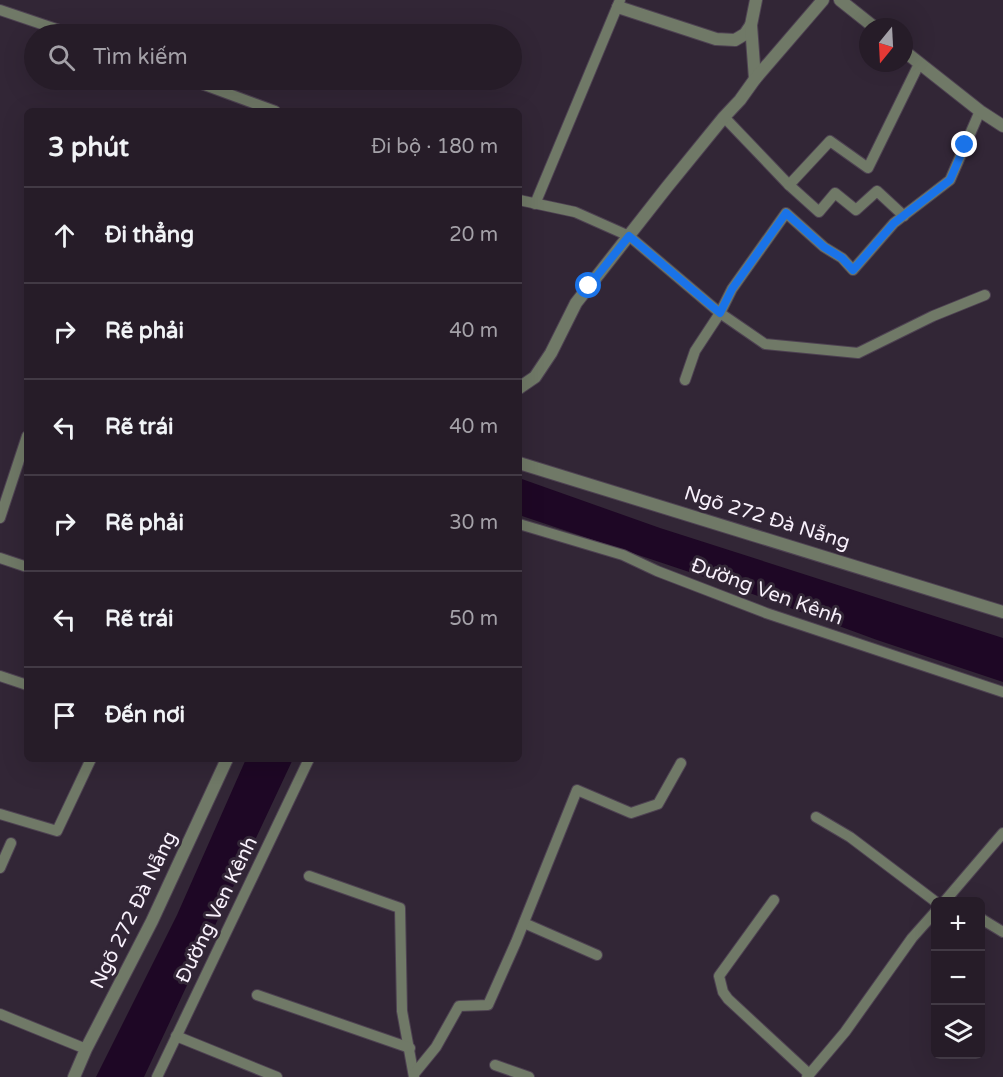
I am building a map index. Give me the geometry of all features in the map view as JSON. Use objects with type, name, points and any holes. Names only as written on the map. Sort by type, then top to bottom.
[{"type":"street","points":[[755,79],[751,25],[756,0]]},
{"type":"street","points":[[522,386],[535,377],[551,352],[576,303],[724,117],[823,0]]},
{"type":"street","points":[[840,0],[863,18]]},
{"type":"street","points":[[619,3],[716,39],[735,40],[745,34],[751,25]]},
{"type":"street","points":[[913,58],[980,111],[1003,126]]},
{"type":"street","name":"Ngõ 272 Đà Nẵng","points":[[522,464],[1003,612]]},
{"type":"street","name":"Ngõ 272 Đà Nẵng","points":[[74,1077],[152,921],[226,762]]},
{"type":"lane","points":[[535,204],[619,3]]},
{"type":"lane","points":[[0,10],[41,24]]},
{"type":"lane","points":[[789,185],[830,141],[868,168],[919,63]]},
{"type":"lane","points":[[218,90],[267,108]]},
{"type":"lane","points":[[685,380],[695,351],[720,313],[732,289],[786,213],[824,247],[842,258],[853,270],[894,223],[950,180],[980,111]]},
{"type":"lane","points":[[724,117],[789,185],[819,212],[835,193],[856,210],[877,191],[904,216]]},
{"type":"lane","points":[[522,201],[574,212],[629,236],[720,313],[765,344],[858,354],[933,316],[985,295]]},
{"type":"lane","points":[[0,518],[24,451]]},
{"type":"lane","name":"Đường Ven Kênh","points":[[522,525],[623,555],[657,571],[766,613],[1003,692]]},
{"type":"lane","points":[[0,558],[24,566]]},
{"type":"lane","points":[[0,676],[24,684]]},
{"type":"lane","points":[[0,814],[57,831],[90,762]]},
{"type":"lane","name":"Đường Ven Kênh","points":[[157,1077],[308,762]]},
{"type":"lane","points":[[414,1075],[436,1047],[459,1006],[488,1005],[524,923],[577,790],[631,813],[658,804],[681,763]]},
{"type":"lane","points":[[816,817],[850,837],[931,899]]},
{"type":"lane","points":[[951,897],[1003,833]]},
{"type":"lane","points":[[0,868],[11,843]]},
{"type":"lane","points":[[309,876],[400,908],[402,1011],[414,1075]]},
{"type":"lane","points":[[774,900],[719,975],[720,985],[728,999],[808,1076],[845,1032],[912,938],[931,917]]},
{"type":"lane","points":[[985,921],[1003,932]]},
{"type":"lane","points":[[524,923],[597,955]]},
{"type":"lane","points":[[257,995],[410,1048]]},
{"type":"lane","points":[[0,1014],[86,1049]]},
{"type":"lane","points":[[176,1036],[277,1077]]},
{"type":"lane","points":[[495,1065],[529,1077]]},
{"type":"shaded area","points":[[522,479],[660,528],[1003,638],[1003,682],[877,640],[725,584],[522,516]]},
{"type":"shaded area","points":[[245,762],[292,762],[144,1077],[96,1077],[177,915]]},
{"type":"route","points":[[589,286],[629,236],[720,313],[732,289],[786,213],[824,247],[842,258],[853,270],[894,223],[950,180],[965,145]]}]
